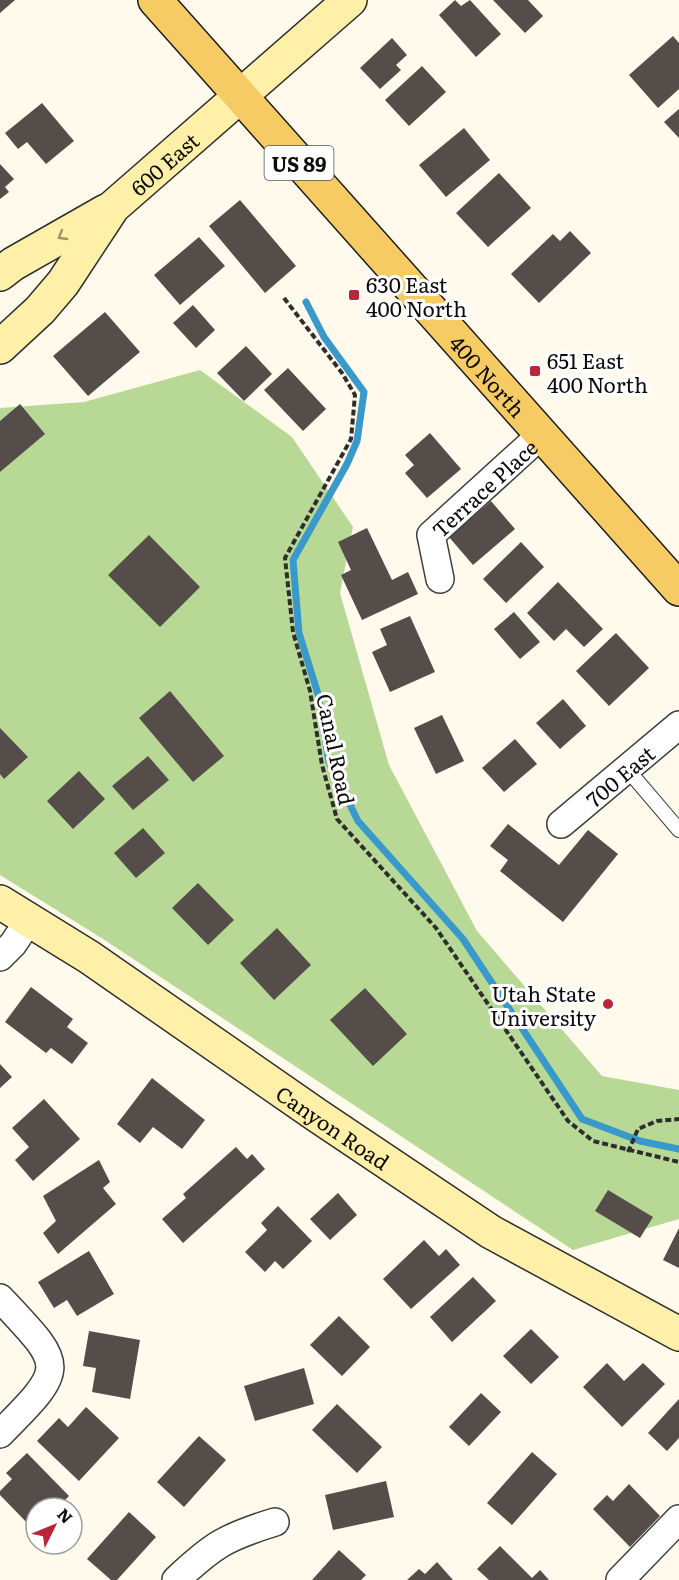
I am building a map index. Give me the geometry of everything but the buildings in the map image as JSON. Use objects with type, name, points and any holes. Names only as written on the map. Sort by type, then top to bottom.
[{"type":"main road","name":"400 North","points":[[155,0],[679,589]]},
{"type":"street","name":"600 East","points":[[0,346],[40,310],[63,283],[113,207],[350,0]]},
{"type":"street","points":[[0,274],[13,264],[113,207]]},
{"type":"street","name":"Terrace Place","points":[[440,579],[431,535],[542,434]]},
{"type":"street","name":"700 East","points":[[561,824],[679,725]]},
{"type":"street","name":"Canyon Road","points":[[0,902],[89,957],[318,1116],[491,1232],[679,1334]]},
{"type":"street","points":[[0,957],[14,945],[29,920]]},
{"type":"street","points":[[0,1298],[44,1345],[51,1362],[49,1379],[40,1394],[0,1434]]},
{"type":"street","points":[[620,1580],[679,1519]]},
{"type":"street","points":[[176,1580],[206,1551],[235,1534],[275,1522]]},
{"type":"lane","points":[[627,769],[679,830]]},
{"type":"path","name":"Canal Road","points":[[284,298],[342,373],[355,395],[351,439],[285,558],[293,632],[310,691],[322,765],[337,819],[436,928],[568,1120],[593,1141],[628,1152],[679,1162]]},
{"type":"path","points":[[628,1152],[638,1129],[657,1121],[679,1119]]},
{"type":"green space","points":[[200,370],[292,437],[353,527],[340,593],[389,765],[477,931],[602,1076],[679,1090],[679,1219],[573,1250],[103,939],[0,875],[0,408],[84,402]]},
{"type":"waterway","points":[[306,302],[324,337],[364,392],[357,441],[347,464],[293,560],[299,633],[318,694],[329,762],[358,821],[463,939],[582,1119],[640,1141],[679,1149]]},
{"type":"place","name":"630 East 400 North","points":[[354,295]]},
{"type":"place","name":"651 East 400 North","points":[[535,371]]},
{"type":"place","name":"Utah State University","points":[[608,1004]]}]
